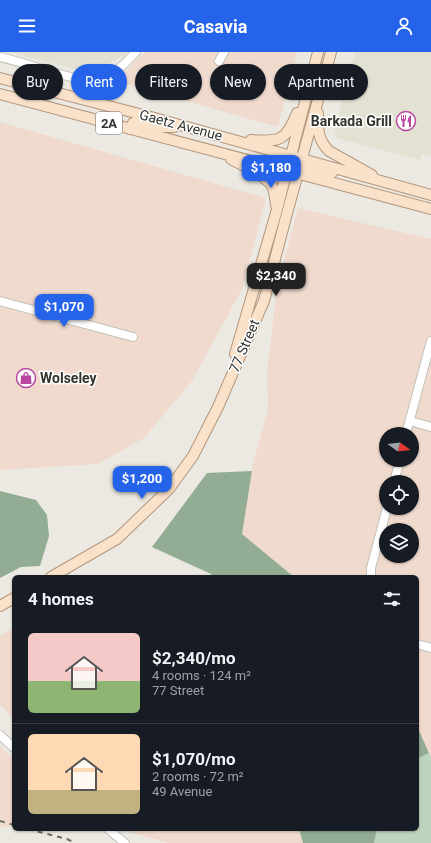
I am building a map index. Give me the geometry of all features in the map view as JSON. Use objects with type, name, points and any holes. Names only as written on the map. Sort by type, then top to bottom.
[{"type":"main road","name":"77 Street","points":[[315,64],[318,52]]},
{"type":"main road","name":"77 Street","points":[[329,64],[332,52]]},
{"type":"main road","name":"Gaetz Avenue","points":[[0,78],[291,155],[300,167],[431,209]]},
{"type":"main road","name":"Gaetz Avenue","points":[[0,94],[287,171],[300,167],[389,184],[431,196]]},
{"type":"main road","points":[[227,138],[265,141],[274,141],[279,139],[289,130],[303,100]]},
{"type":"main road","name":"77 Street","points":[[218,407],[244,326],[306,100]]},
{"type":"main road","name":"77 Street","points":[[54,575],[117,539],[170,489],[194,456],[218,407],[264,301],[318,100]]},
{"type":"main road","points":[[319,100],[318,132],[322,144],[329,151],[389,184]]},
{"type":"main road","points":[[130,129],[133,123],[137,122],[157,127],[186,127]]},
{"type":"main road","points":[[219,152],[269,182],[274,190],[276,213]]},
{"type":"main road","points":[[0,606],[12,599]]},
{"type":"street","points":[[0,57],[74,78],[91,79],[102,78],[114,72],[136,52]]},
{"type":"street","points":[[219,61],[224,52]]},
{"type":"street","points":[[0,301],[133,337]]},
{"type":"street","points":[[408,427],[431,341]]},
{"type":"street","points":[[410,421],[431,427]]},
{"type":"street","points":[[371,575],[371,568],[385,515]]},
{"type":"street","points":[[419,645],[431,648]]},
{"type":"street","points":[[0,735],[12,746]]},
{"type":"street","points":[[110,831],[125,843]]},
{"type":"shaded area","points":[[7,52],[127,52],[108,64],[71,64],[71,68],[63,66],[63,64],[56,64]]},
{"type":"shaded area","points":[[145,52],[297,52],[294,64],[274,64],[274,100],[285,100],[278,127],[183,100],[202,100],[202,64],[135,64],[135,86],[127,84],[127,70]]},
{"type":"shaded area","points":[[355,52],[431,52],[431,156],[422,154],[420,160],[337,138],[334,132],[342,100],[368,100],[368,64],[352,64]]},
{"type":"shaded area","points":[[0,122],[266,198],[242,289],[192,381],[144,438],[98,464],[0,470]]},
{"type":"shaded area","points":[[298,208],[431,239],[431,757],[419,730],[419,575],[292,575],[242,534],[253,464],[268,409],[267,372],[277,287]]},
{"type":"shaded area","points":[[12,629],[12,717],[0,705],[0,636]]},
{"type":"shaded area","points":[[0,747],[12,758],[12,823],[8,828],[0,826]]},
{"type":"shaded area","points":[[130,831],[300,831],[303,843],[169,843],[132,833]]},
{"type":"green space","points":[[252,471],[242,534],[292,575],[211,575],[152,547],[207,473]]},
{"type":"green space","points":[[0,491],[36,500],[47,515],[49,536],[40,566],[21,567],[0,578]]},
{"type":"green space","points":[[419,730],[429,753],[419,758]]},
{"type":"green space","points":[[429,753],[431,757],[431,843],[374,843],[377,831],[419,831],[419,758]]},
{"type":"green space","points":[[300,831],[377,831],[374,843],[303,843]]},
{"type":"railway","points":[[0,821],[12,824]]},
{"type":"railway","points":[[36,831],[67,839],[75,843]]},
{"type":"place","name":"Barkada Grill","points":[[406,121]]},
{"type":"place","name":"Wolseley","points":[[26,378]]}]
